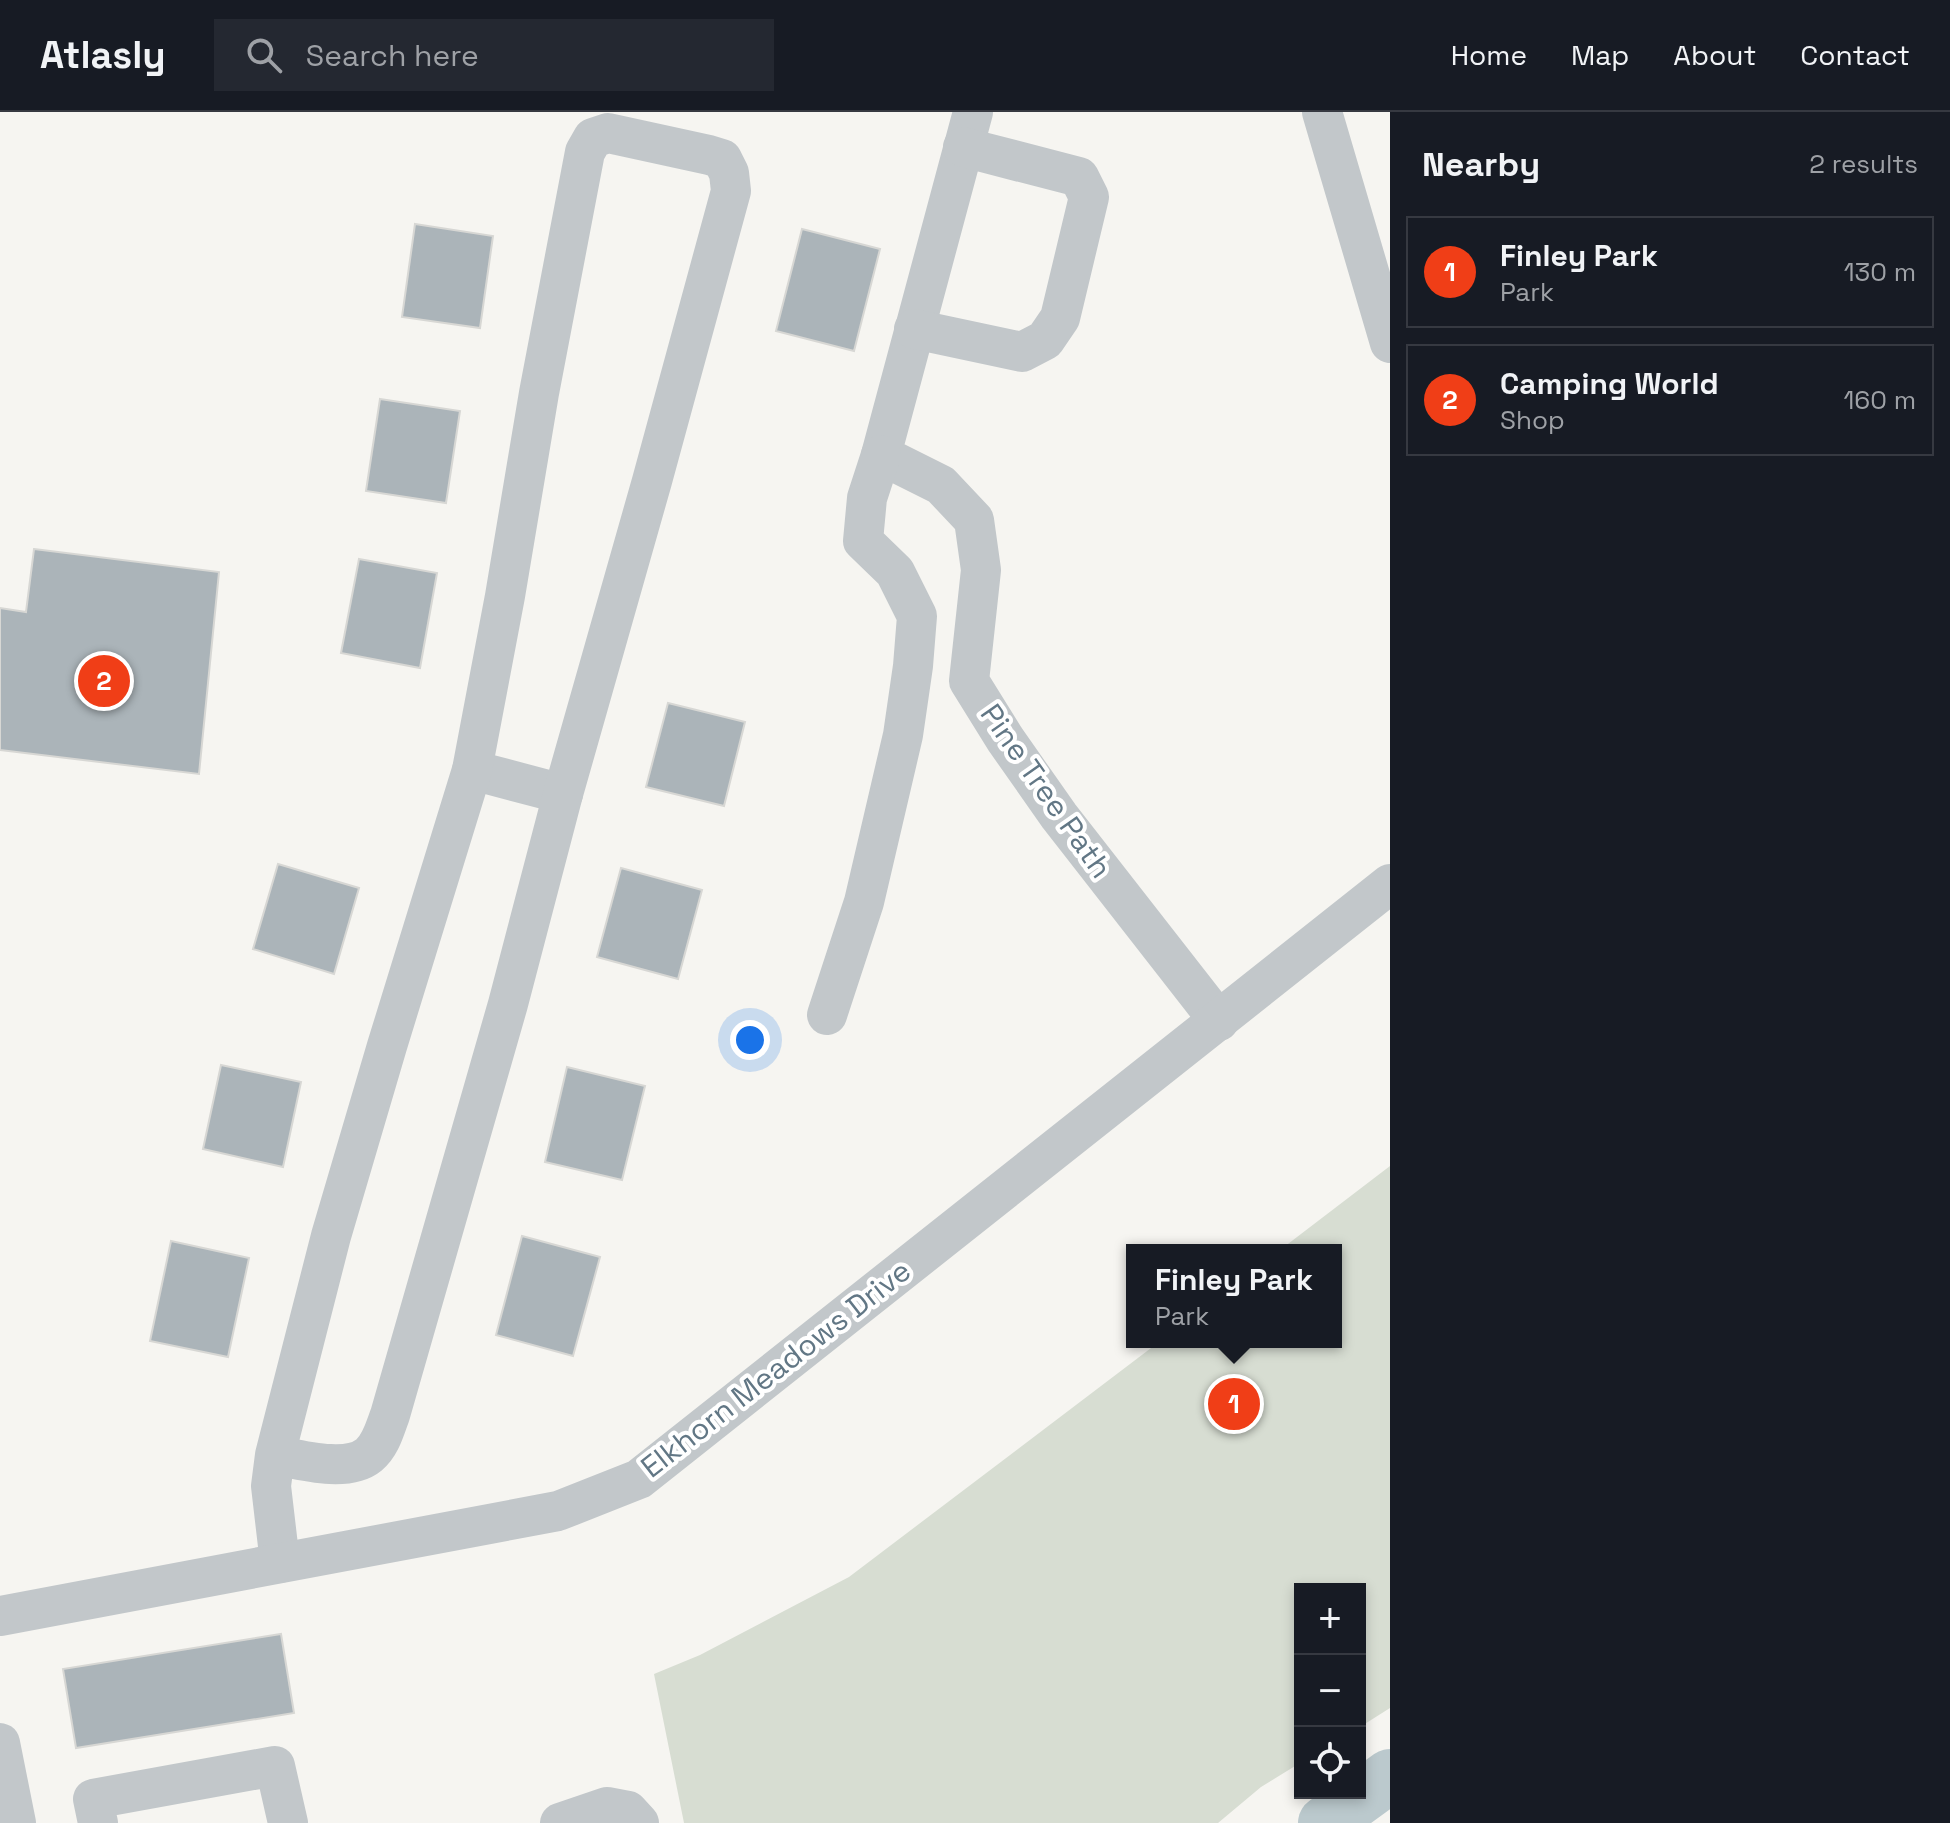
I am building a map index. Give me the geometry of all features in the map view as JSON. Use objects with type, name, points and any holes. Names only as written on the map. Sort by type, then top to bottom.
[{"type":"street","points":[[1322,112],[1390,343]]},
{"type":"street","points":[[827,1015],[864,902],[903,735],[917,616],[895,572],[863,541],[867,498],[968,129],[1079,177],[1089,197],[1060,318],[1045,340],[1022,352],[914,329]]},
{"type":"street","points":[[275,1455],[335,1464],[358,1462],[372,1453],[390,1415],[508,1004],[563,794],[731,191],[729,173],[722,159],[608,133],[593,138],[585,152],[472,770],[335,1222],[275,1455],[271,1486],[280,1563]]},
{"type":"street","name":"Pine Tree Path","points":[[881,455],[941,485],[974,520],[981,570],[969,681],[1059,816],[1219,1021]]},
{"type":"street","points":[[472,770],[563,794]]},
{"type":"street","name":"Elkhorn Meadows Drive","points":[[0,1616],[558,1511],[639,1479],[1390,884]]},
{"type":"street","points":[[0,1743],[16,1823]]},
{"type":"street","points":[[98,1823],[93,1799],[275,1766],[288,1823]]},
{"type":"street","points":[[560,1823],[607,1807],[628,1811],[639,1823]]},
{"type":"shaded area","points":[[1390,1166],[1390,1708],[1366,1723],[1366,1583],[1294,1583],[1294,1767],[1261,1787],[1218,1823],[684,1823],[654,1674],[700,1655],[849,1577],[1151,1348],[1342,1348],[1342,1244],[1288,1244]]},
{"type":"building","points":[[415,224],[493,236],[480,328],[402,317]]},
{"type":"building","points":[[802,229],[880,249],[854,351],[776,331]]},
{"type":"building","points":[[380,399],[460,411],[446,503],[366,491]]},
{"type":"building","points":[[34,549],[219,572],[199,774],[0,750],[0,608],[26,612]]},
{"type":"building","points":[[359,559],[437,573],[420,668],[341,653]]},
{"type":"building","points":[[668,703],[745,722],[724,806],[646,787]]},
{"type":"building","points":[[278,864],[359,888],[334,974],[253,949]]},
{"type":"building","points":[[621,868],[702,890],[678,979],[597,957]]},
{"type":"building","points":[[221,1065],[301,1082],[283,1167],[203,1149]]},
{"type":"building","points":[[567,1067],[645,1086],[622,1180],[545,1162]]},
{"type":"building","points":[[522,1236],[600,1257],[573,1356],[496,1335]]},
{"type":"building","points":[[171,1241],[249,1258],[228,1357],[150,1341]]},
{"type":"building","points":[[281,1634],[294,1713],[76,1748],[63,1669]]},
{"type":"waterway","points":[[1325,1823],[1390,1776]]},
{"type":"place","name":"Camping World","points":[[104,681]]},
{"type":"place","name":"Finley Park","points":[[1234,1404]]}]
